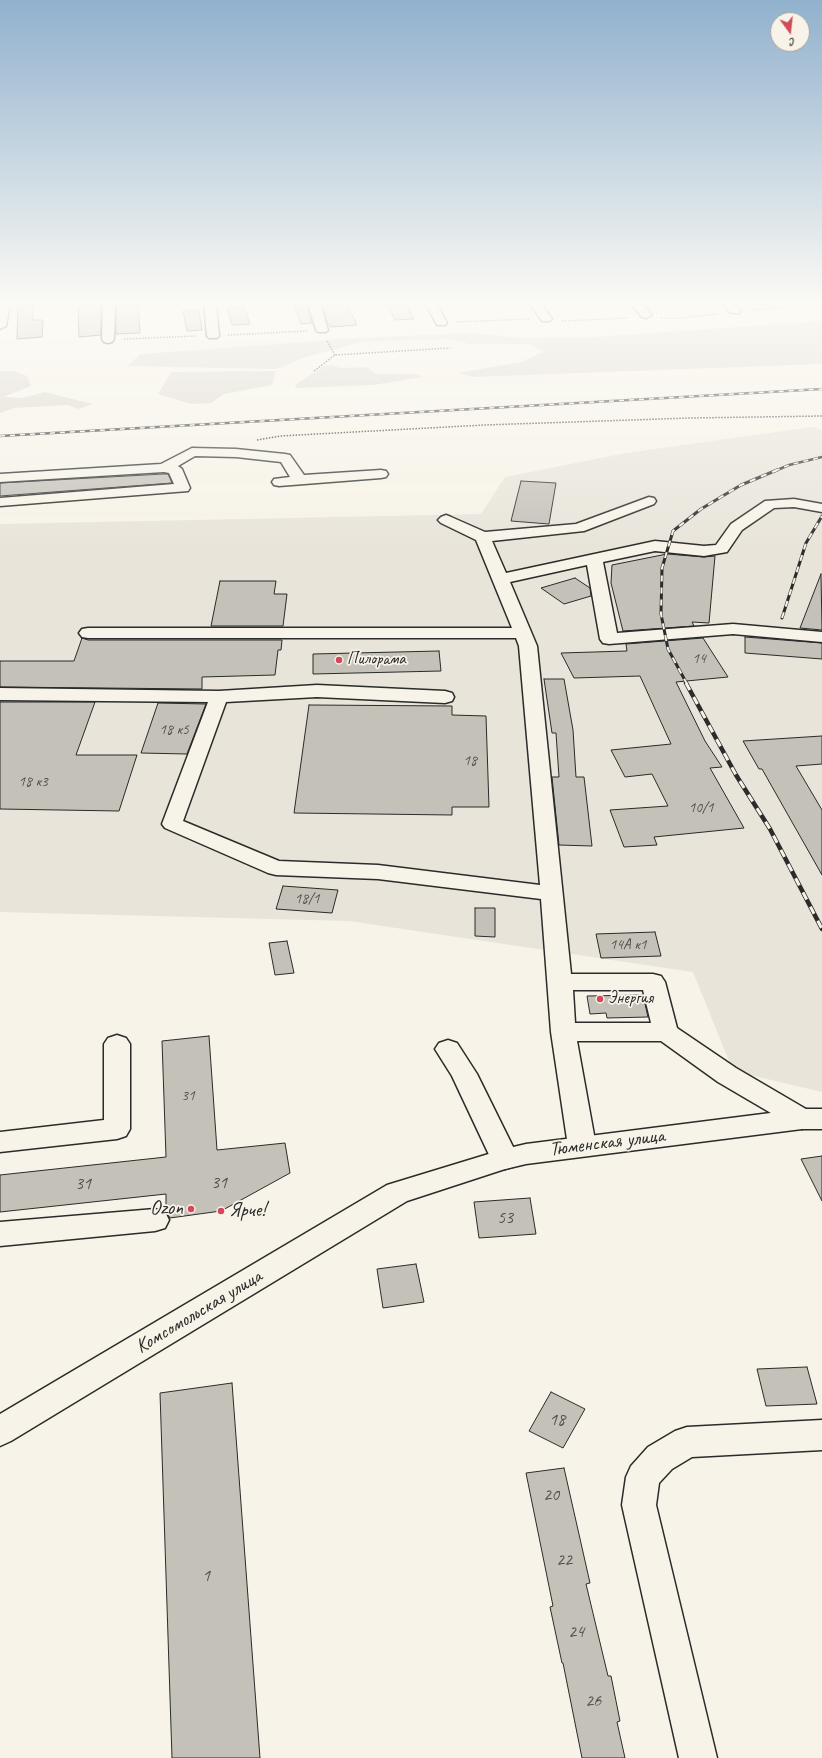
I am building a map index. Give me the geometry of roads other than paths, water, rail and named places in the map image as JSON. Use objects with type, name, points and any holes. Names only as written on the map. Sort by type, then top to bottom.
[{"type":"street","points":[[164,468],[192,452],[236,453],[285,458],[300,480]]},
{"type":"street","points":[[0,478],[164,468],[175,469],[183,488],[0,502]]},
{"type":"street","points":[[279,482],[381,474]]},
{"type":"street","points":[[0,490],[179,478]]},
{"type":"street","points":[[446,520],[484,537],[579,528],[649,501]]},
{"type":"street","points":[[500,579],[655,546],[704,551],[721,549],[736,527],[770,504],[794,503],[822,508]]},
{"type":"street","points":[[484,537],[528,646],[560,982],[563,1032],[582,1146]]},
{"type":"street","points":[[594,559],[609,639],[734,629],[822,637]]},
{"type":"street","points":[[88,633],[522,633]]},
{"type":"street","points":[[0,694],[219,697],[317,691],[445,697]]},
{"type":"street","points":[[219,697],[172,824],[276,868],[378,872],[551,892]]},
{"type":"street","points":[[560,982],[653,982],[666,1032]]},
{"type":"street","points":[[563,1032],[666,1032],[727,1075],[812,1119]]},
{"type":"street","points":[[0,1142],[117,1129],[117,1044]]},
{"type":"street","points":[[448,1049],[464,1074],[505,1159]]},
{"type":"street","name":"Тюменская улица","points":[[397,1193],[505,1159],[582,1146],[812,1119]]},
{"type":"street","name":"Комсомольская улица","points":[[0,1431],[397,1193]]},
{"type":"street","points":[[0,1234],[155,1220]]},
{"type":"street","points":[[698,1758],[639,1505],[643,1477],[660,1458],[687,1442],[822,1435]]},
{"type":"railway","points":[[0,436],[822,389]]},
{"type":"railway","points":[[775,471],[789,465],[822,457]]},
{"type":"railway","points":[[687,684],[668,649],[661,614],[662,568],[673,531],[701,509],[741,485],[777,470]]},
{"type":"railway","points":[[782,618],[806,543],[822,516]]},
{"type":"railway","points":[[686,683],[736,775],[770,829],[822,929]]},
{"type":"place","name":"Пилорама","points":[[339,660]]},
{"type":"place","name":"Энергия","points":[[600,999]]},
{"type":"place","name":"Ozon","points":[[191,1209]]},
{"type":"place","name":"Ярче!","points":[[221,1211]]}]
